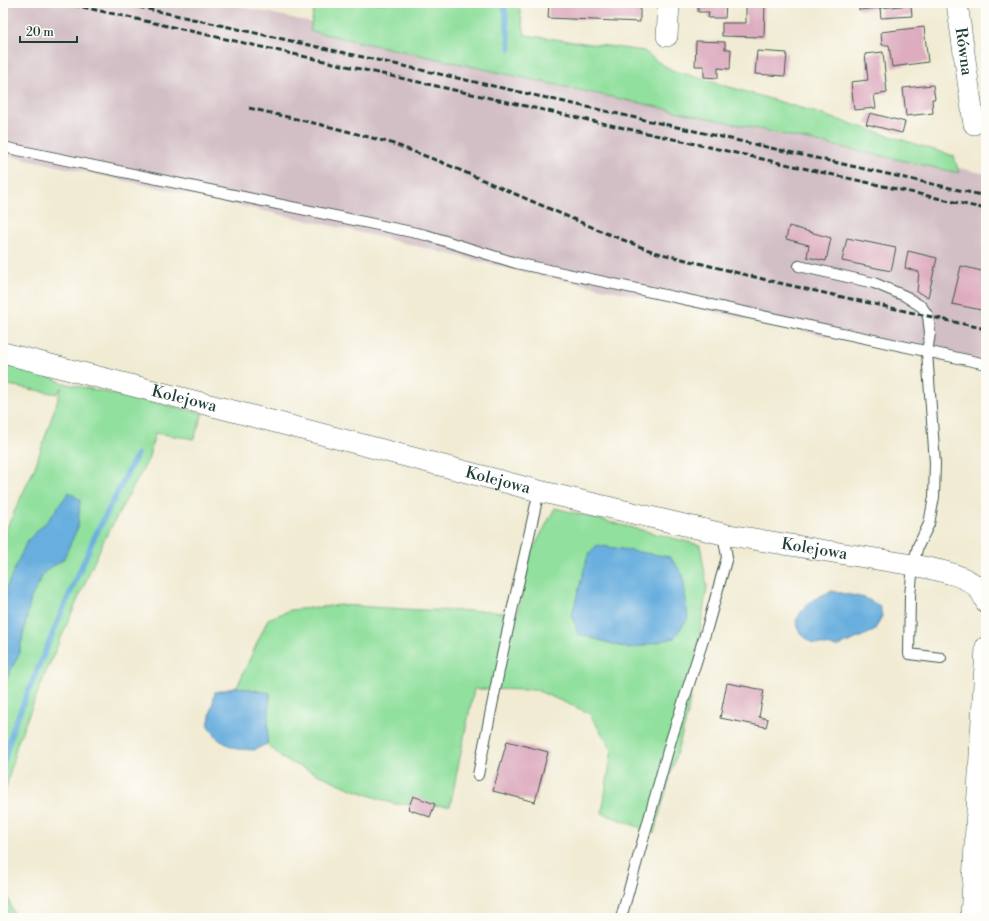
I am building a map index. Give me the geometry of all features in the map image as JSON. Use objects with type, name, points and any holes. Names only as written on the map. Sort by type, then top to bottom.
[{"type":"street","points":[[667,36],[669,3]]},
{"type":"street","name":"Równa","points":[[957,3],[974,124]]},
{"type":"street","name":"Kolejowa","points":[[3,353],[539,491],[723,534],[913,565],[963,577],[984,593]]},
{"type":"street","points":[[970,918],[986,647]]},
{"type":"lane","points":[[3,147],[426,235],[516,263],[986,364]]},
{"type":"lane","points":[[799,266],[874,283],[906,296],[922,307],[928,316],[930,333],[927,352],[934,463],[934,497],[929,524],[918,546],[913,565],[910,596],[909,654],[941,658]]},
{"type":"lane","points":[[478,775],[503,651],[539,491]]},
{"type":"lane","points":[[621,918],[671,740],[707,628],[727,557],[723,534]]},
{"type":"shaded area","points":[[3,3],[225,3],[986,174],[986,370],[507,268],[346,229],[3,154]]},
{"type":"green space","points":[[315,3],[518,3],[525,35],[644,51],[658,62],[672,70],[804,109],[954,156],[959,173],[310,31]]},
{"type":"green space","points":[[3,364],[37,371],[63,383],[203,413],[194,439],[155,433],[148,460],[102,544],[46,672],[17,744],[3,800],[3,536],[35,467],[62,387],[57,394],[3,384]]},
{"type":"green space","points":[[555,508],[700,545],[707,586],[687,717],[654,833],[602,813],[612,750],[589,713],[536,690],[474,689],[450,806],[394,804],[352,789],[285,760],[267,744],[270,693],[237,687],[268,619],[291,610],[341,605],[422,610],[489,611],[517,615],[531,553]]},
{"type":"green space","points":[[3,883],[15,918],[3,918]]},
{"type":"water","points":[[69,492],[80,500],[78,527],[63,560],[45,571],[31,598],[19,654],[3,686],[3,595],[27,541],[49,519]]},
{"type":"water","points":[[597,545],[670,557],[683,575],[688,618],[674,638],[630,649],[578,634],[572,614],[588,555]]},
{"type":"water","points":[[832,591],[865,598],[880,606],[882,616],[874,631],[837,647],[812,643],[800,633],[796,621],[806,605]]},
{"type":"water","points":[[237,687],[270,693],[267,744],[254,750],[236,749],[219,740],[208,726],[215,692]]},
{"type":"building","points":[[549,3],[640,3],[640,22],[548,18]]},
{"type":"building","points":[[698,3],[726,3],[725,18],[708,18],[709,12],[698,12]]},
{"type":"building","points":[[765,3],[764,37],[722,36],[722,23],[746,23],[746,4]]},
{"type":"building","points":[[858,3],[879,3],[880,8],[859,10]]},
{"type":"building","points":[[911,5],[912,16],[881,18],[880,8]]},
{"type":"building","points":[[924,27],[928,62],[892,67],[889,45],[882,45],[881,32]]},
{"type":"building","points":[[696,41],[725,42],[725,49],[731,49],[730,69],[718,68],[718,78],[704,77],[704,66],[695,66]]},
{"type":"building","points":[[757,51],[787,53],[785,76],[755,74]]},
{"type":"building","points":[[883,52],[887,93],[874,95],[876,108],[854,110],[851,82],[868,80],[865,54]]},
{"type":"building","points":[[933,85],[935,99],[932,99],[933,113],[906,116],[903,88]]},
{"type":"building","points":[[870,113],[905,122],[902,133],[866,124]]},
{"type":"building","points":[[789,226],[831,238],[826,261],[807,257],[809,245],[786,239]]},
{"type":"building","points":[[847,238],[896,248],[891,271],[842,261]]},
{"type":"building","points":[[908,251],[937,258],[928,297],[917,292],[919,272],[905,268]]},
{"type":"building","points":[[961,266],[986,272],[986,311],[952,304]]},
{"type":"building","points":[[727,683],[764,690],[759,717],[768,719],[766,727],[720,718]]},
{"type":"building","points":[[507,741],[548,752],[535,802],[493,791]]},
{"type":"building","points":[[413,796],[435,804],[430,817],[408,809]]},
{"type":"waterway","points":[[504,3],[510,48]]},
{"type":"waterway","points":[[3,764],[13,728],[59,618],[94,538],[137,454]]},
{"type":"waterway","points":[[3,909],[7,918]]},
{"type":"railway","points":[[65,3],[986,209]]},
{"type":"railway","points":[[121,3],[986,196]]},
{"type":"railway","points":[[249,108],[391,143],[441,162],[608,234],[654,252],[775,282],[986,329]]}]
